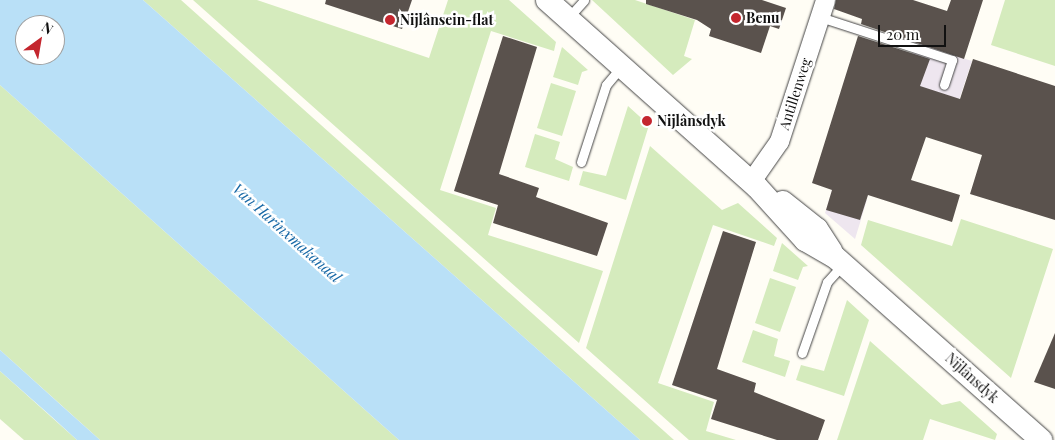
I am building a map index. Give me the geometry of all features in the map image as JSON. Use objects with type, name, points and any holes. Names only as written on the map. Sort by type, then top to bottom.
[{"type":"street","name":"Nijlânsdyk","points":[[547,0],[754,184],[805,240],[839,260],[1041,440]]},
{"type":"street","name":"Antillenweg","points":[[754,184],[779,141],[822,9]]},
{"type":"lane","points":[[568,18],[584,0]]},
{"type":"lane","points":[[822,9],[952,60],[944,85]]},
{"type":"lane","points":[[581,162],[606,85],[622,66]]},
{"type":"lane","points":[[802,353],[827,282],[839,260]]},
{"type":"shaded area","points":[[837,18],[972,61],[953,118],[906,103],[912,52],[834,27]]},
{"type":"shaded area","points":[[832,190],[867,200],[855,239],[825,213]]},
{"type":"green space","points":[[143,0],[181,0],[674,440],[640,440]]},
{"type":"green space","points":[[193,0],[257,0],[429,58],[448,0],[509,0],[556,42],[554,51],[491,31],[440,190],[496,208],[488,235],[603,271],[579,343]]},
{"type":"green space","points":[[592,0],[635,0],[695,20],[684,56],[692,59],[673,75]]},
{"type":"green space","points":[[1005,0],[1055,0],[1055,66],[991,45]]},
{"type":"green space","points":[[562,47],[588,70],[582,72],[578,85],[553,77]]},
{"type":"green space","points":[[551,83],[576,91],[562,136],[537,128]]},
{"type":"green space","points":[[0,85],[399,440],[100,440],[0,350]]},
{"type":"green space","points":[[628,106],[649,125],[626,200],[579,185],[583,171],[606,176]]},
{"type":"green space","points":[[535,134],[560,142],[555,159],[573,167],[569,181],[525,167]]},
{"type":"green space","points":[[650,146],[722,210],[738,203],[777,238],[774,246],[713,225],[658,383],[714,402],[706,431],[736,440],[689,440],[586,348]]},
{"type":"green space","points":[[961,219],[1053,249],[1011,378],[861,245],[868,220],[952,246]]},
{"type":"green space","points":[[782,243],[808,266],[803,267],[798,280],[773,271]]},
{"type":"green space","points":[[770,278],[796,287],[780,332],[755,323]]},
{"type":"green space","points":[[847,300],[869,320],[844,396],[796,380],[801,365],[824,371]]},
{"type":"green space","points":[[753,330],[778,339],[774,356],[790,361],[785,377],[742,362]]},
{"type":"green space","points":[[870,341],[942,405],[960,401],[997,434],[995,440],[930,419],[923,440],[837,440]]},
{"type":"green space","points":[[0,371],[77,440],[24,440],[0,419]]},
{"type":"water","name":"Van Harinxmakanaal","points":[[0,0],[143,0],[640,440],[399,440],[0,85]]},
{"type":"water","points":[[0,350],[100,440],[77,440],[0,371]]},
{"type":"building","name":"Nijlânsein-flat","points":[[326,0],[412,0],[402,29],[325,4]]},
{"type":"building","points":[[646,0],[762,0],[786,8],[779,29],[770,26],[761,53],[709,36],[711,29],[697,20],[646,4]]},
{"type":"building","points":[[836,0],[913,0],[947,11],[951,0],[983,0],[964,59],[861,24],[862,19],[834,9]]},
{"type":"building","points":[[503,36],[537,47],[499,174],[539,188],[536,197],[608,223],[597,256],[493,223],[498,205],[454,191]]},
{"type":"building","points":[[858,36],[930,59],[920,86],[960,99],[973,59],[1055,86],[1055,220],[970,194],[982,155],[926,137],[911,180],[960,195],[952,222],[868,195],[860,220],[826,210],[832,190],[812,183]]},
{"type":"building","points":[[723,231],[756,242],[717,369],[756,383],[754,392],[825,420],[818,440],[777,440],[711,419],[717,400],[672,385]]},
{"type":"building","points":[[1055,333],[1055,389],[1034,382]]},
{"type":"place","name":"Benu","points":[[736,18]]},
{"type":"place","name":"Nijlânsein-flat","points":[[390,20]]},
{"type":"place","name":"Nijlânsdyk","points":[[647,121]]}]
